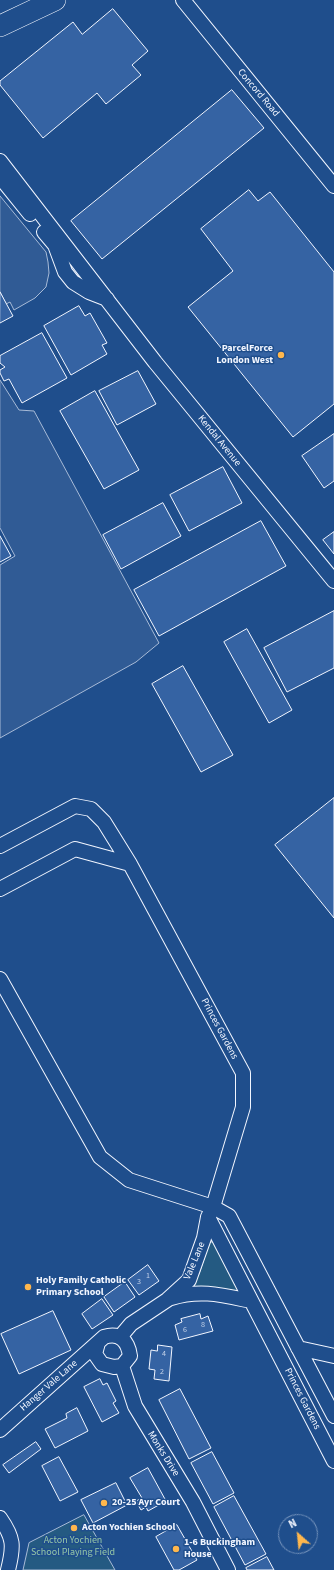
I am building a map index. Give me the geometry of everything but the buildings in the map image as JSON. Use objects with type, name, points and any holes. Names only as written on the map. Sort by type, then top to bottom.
[{"type":"highway","points":[[0,26],[55,0]]},
{"type":"street","name":"Concord Road","points":[[183,0],[334,186]]},
{"type":"street","points":[[195,0],[198,20]]},
{"type":"street","name":"Kendal Avenue","points":[[0,161],[266,500],[334,581]]},
{"type":"street","name":"Kendal Avenue","points":[[0,177],[54,245],[65,272],[73,282],[80,287],[108,299]]},
{"type":"street","points":[[80,287],[89,274]]},
{"type":"street","name":"Princes Gardens","points":[[0,846],[75,806],[91,809],[104,822],[130,864],[243,1073],[243,1107],[204,1238]]},
{"type":"street","points":[[0,889],[75,849],[130,864]]},
{"type":"street","name":"Princes Gardens","points":[[0,979],[100,1157],[129,1180],[211,1212],[229,1216],[334,1416]]},
{"type":"street","name":"Princes Gardens","points":[[211,1212],[251,1301],[334,1461]]},
{"type":"street","name":"Vale Lane","points":[[120,1337],[131,1324],[167,1300],[189,1280],[204,1238]]},
{"type":"street","name":"Vale Lane","points":[[167,1300],[186,1293],[215,1293],[251,1301]]},
{"type":"street","points":[[270,1337],[288,1329]]},
{"type":"street","points":[[114,1335],[120,1337],[128,1346],[130,1356],[122,1366],[114,1367],[102,1364],[99,1361],[96,1348],[108,1336],[114,1335]]},
{"type":"street","name":"Hanger Vale Lane","points":[[0,1430],[96,1348]]},
{"type":"street","points":[[298,1348],[334,1356]]},
{"type":"street","name":"Monks Drive","points":[[122,1366],[135,1406],[193,1502],[228,1570]]},
{"type":"street","points":[[0,1518],[10,1533],[13,1550],[8,1570]]},
{"type":"green space","points":[[210,1242],[214,1242],[240,1291],[193,1289],[191,1286],[199,1274]]},
{"type":"green space","name":"Acton Yochien School Playing Field","points":[[84,1515],[115,1570],[23,1570],[29,1543]]},
{"type":"shaded area","points":[[0,196],[46,252],[48,262],[49,273],[46,287],[35,298],[14,310],[10,302],[6,304],[0,292]]},
{"type":"shaded area","points":[[0,380],[19,410],[34,411],[159,643],[136,662],[0,738],[0,565],[15,556],[0,528]]},
{"type":"place","name":"ParcelForce London West","points":[[281,355]]},
{"type":"place","name":"Holy Family Catholic Primary School","points":[[28,1287]]},
{"type":"place","name":"20-25 Ayr Court","points":[[104,1503]]},
{"type":"place","name":"Acton Yochien School","points":[[74,1528]]},
{"type":"place","name":"1-6 Buckingham House","points":[[176,1549]]}]
